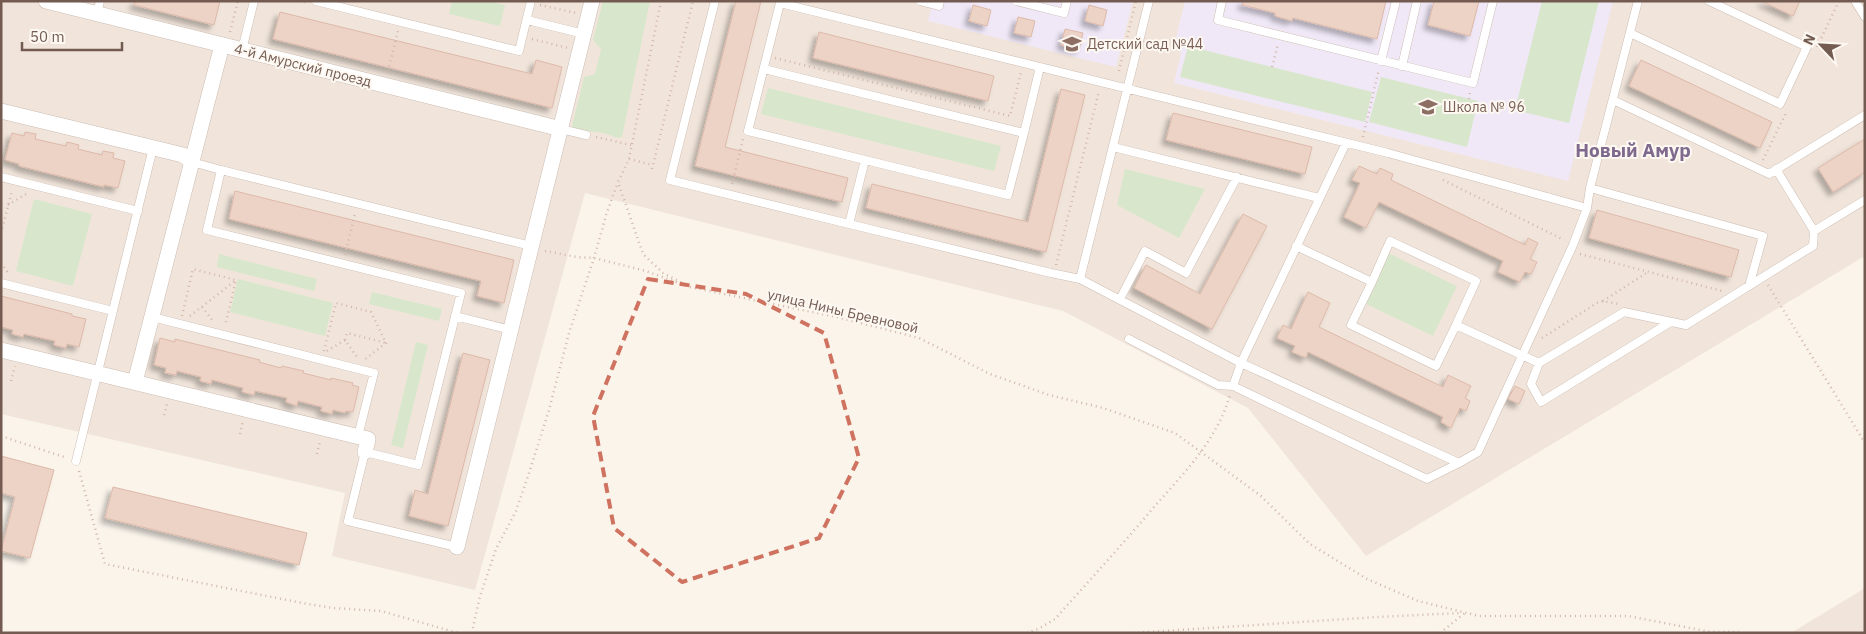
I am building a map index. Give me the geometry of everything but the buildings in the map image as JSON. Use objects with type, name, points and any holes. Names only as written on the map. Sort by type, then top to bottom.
[{"type":"street","name":"4-й Амурский проезд","points":[[46,1],[99,8],[222,45],[243,46],[561,129]]},
{"type":"street","points":[[457,548],[592,1]]},
{"type":"street","points":[[135,382],[222,45]]},
{"type":"street","points":[[1,111],[183,155],[192,162]]},
{"type":"street","points":[[1,350],[358,436],[368,439],[365,452]]},
{"type":"lane","points":[[243,46],[254,1]]},
{"type":"lane","points":[[312,2],[519,51],[531,1]]},
{"type":"lane","points":[[714,1],[670,180],[1054,274],[1080,278],[1241,363],[1459,463]]},
{"type":"lane","points":[[920,1],[939,6],[940,1]]},
{"type":"lane","points":[[1016,1],[1064,13],[1067,1]]},
{"type":"lane","points":[[1080,278],[1148,1]]},
{"type":"lane","points":[[1381,61],[1396,1]]},
{"type":"lane","points":[[1402,66],[1417,1]]},
{"type":"lane","points":[[1220,2],[1218,20],[1473,83],[1493,1]]},
{"type":"lane","points":[[1129,339],[1218,385],[1233,386],[1428,479],[1478,452],[1573,245],[1587,208],[1590,188],[1638,1]]},
{"type":"lane","points":[[1630,33],[1780,104],[1807,47],[1710,1]]},
{"type":"lane","points":[[1855,1],[1865,17]]},
{"type":"lane","points":[[1040,67],[1008,195],[748,131],[780,2],[1361,146],[1587,208]]},
{"type":"lane","points":[[527,20],[584,34]]},
{"type":"lane","points":[[764,69],[1024,133]]},
{"type":"lane","points":[[1613,100],[1769,174],[1865,115]]},
{"type":"lane","points":[[561,129],[586,135]]},
{"type":"lane","points":[[1233,386],[1241,363],[1346,143]]},
{"type":"lane","points":[[1113,147],[1320,198]]},
{"type":"lane","points":[[76,461],[153,148]]},
{"type":"lane","points":[[849,224],[864,160]]},
{"type":"lane","points":[[192,162],[531,246]]},
{"type":"lane","points":[[1669,323],[1541,402],[1531,384],[1539,363],[1624,312],[1669,323],[1686,325],[1814,246],[1814,231],[1776,169]]},
{"type":"lane","points":[[221,170],[206,230],[461,293],[418,466],[365,452],[348,521],[457,548]]},
{"type":"lane","points":[[1,177],[138,211]]},
{"type":"lane","points":[[1120,299],[1144,251],[1186,273],[1237,177]]},
{"type":"lane","points":[[1590,188],[1763,236],[1749,286]]},
{"type":"lane","points":[[1814,231],[1865,200]]},
{"type":"lane","points":[[1390,241],[1476,281],[1436,366],[1351,325],[1372,282],[1390,241]]},
{"type":"lane","points":[[1296,246],[1372,282]]},
{"type":"lane","points":[[1,283],[113,311]]},
{"type":"lane","points":[[455,316],[511,330]]},
{"type":"lane","points":[[152,317],[374,373],[358,436]]},
{"type":"lane","points":[[1456,324],[1539,363]]},
{"type":"path","points":[[238,1],[229,39],[243,46]]},
{"type":"path","points":[[300,1],[312,2]]},
{"type":"path","points":[[537,1],[536,4],[583,15]]},
{"type":"path","points":[[474,633],[473,627],[480,596],[496,548],[519,501],[549,410],[569,333],[594,258],[606,212],[629,159],[662,1]]},
{"type":"path","points":[[652,169],[693,1]]},
{"type":"path","points":[[1118,71],[1136,1]]},
{"type":"path","points":[[386,78],[399,26]]},
{"type":"path","points":[[1272,67],[1280,36]]},
{"type":"path","points":[[528,38],[574,49]]},
{"type":"path","points":[[767,56],[1010,116],[1022,70]]},
{"type":"path","points":[[1361,146],[1381,61]]},
{"type":"path","points":[[1054,274],[1101,82]]},
{"type":"path","points":[[586,135],[631,145]]},
{"type":"path","points":[[731,188],[744,138],[738,136]]},
{"type":"path","points":[[629,159],[653,165]]},
{"type":"path","points":[[1441,179],[1573,245]]},
{"type":"path","points":[[1,233],[14,180]]},
{"type":"path","points":[[618,182],[643,254],[664,273],[690,287]]},
{"type":"path","points":[[8,205],[39,187]]},
{"type":"path","points":[[344,258],[356,209]]},
{"type":"path","name":"улица Нины Бревновой","points":[[531,246],[550,253],[594,258],[646,271],[690,287],[837,317],[919,338],[990,374],[1175,432],[1261,496],[1310,544],[1367,579],[1409,598],[1466,613]]},
{"type":"path","points":[[1577,253],[1722,291]]},
{"type":"path","points":[[180,324],[193,269],[236,280]]},
{"type":"path","points":[[1604,301],[1648,272]]},
{"type":"path","points":[[1763,277],[1865,443]]},
{"type":"path","points":[[180,324],[236,280]]},
{"type":"path","points":[[222,334],[236,280]]},
{"type":"path","points":[[336,303],[370,312],[386,343],[347,333],[345,340],[324,353],[336,303]]},
{"type":"path","points":[[345,340],[361,363],[386,343]]},
{"type":"path","points":[[1027,633],[1055,619],[1201,452],[1225,413],[1233,386]]},
{"type":"path","points":[[1,436],[76,461],[106,564],[302,603],[333,608],[381,611],[458,633]]},
{"type":"path","points":[[1133,633],[1367,617],[1466,613],[1479,616],[1628,616],[1711,632],[1740,632]]},
{"type":"path","points":[[1440,633],[1466,613]]},
{"type":"highlighted area","points":[[648,279],[746,294],[824,333],[859,458],[819,538],[682,582],[614,528],[593,416]]},
{"type":"shaded area","points":[[1,1],[1865,1],[1865,256],[1366,556],[1248,408],[1063,311],[585,193],[475,590],[332,556],[345,493],[1,414]]},
{"type":"shaded area","name":"Детский сад №44","points":[[933,1],[1133,1],[1116,67],[928,21]]},
{"type":"shaded area","name":"Школа № 96","points":[[1185,1],[1613,1],[1568,181],[1174,83],[1181,53],[1174,46]]},
{"type":"shaded area","points":[[1865,588],[1865,633],[1791,633]]},
{"type":"green space","points":[[452,1],[489,1],[505,5],[500,26],[449,14]]},
{"type":"green space","points":[[603,1],[650,1],[622,137],[617,138],[604,133],[575,130],[572,126],[584,77],[595,74],[601,49],[593,40]]},
{"type":"green space","points":[[1542,1],[1599,1],[1569,123],[1515,110]]},
{"type":"green space","points":[[1188,46],[1372,92],[1365,122],[1180,77]]},
{"type":"green space","points":[[1381,77],[1478,101],[1467,147],[1369,122]]},
{"type":"green space","points":[[768,88],[1001,146],[994,171],[761,114]]},
{"type":"green space","points":[[1125,169],[1205,189],[1179,238],[1117,205]]},
{"type":"green space","points":[[34,199],[92,214],[73,286],[16,271]]},
{"type":"green space","points":[[1386,252],[1457,286],[1433,336],[1362,302]]},
{"type":"green space","points":[[219,254],[317,279],[314,291],[217,267]]},
{"type":"green space","points":[[238,279],[333,303],[325,336],[230,312]]},
{"type":"green space","points":[[372,292],[442,309],[439,321],[369,304]]},
{"type":"green space","points":[[416,342],[428,345],[403,448],[391,445]]},
{"type":"place","name":"Детский сад №44","points":[[1072,44]]},
{"type":"place","name":"Школа № 96","points":[[1428,107]]},
{"type":"district","name":"Новый Амур","points":[[1633,150]]}]
